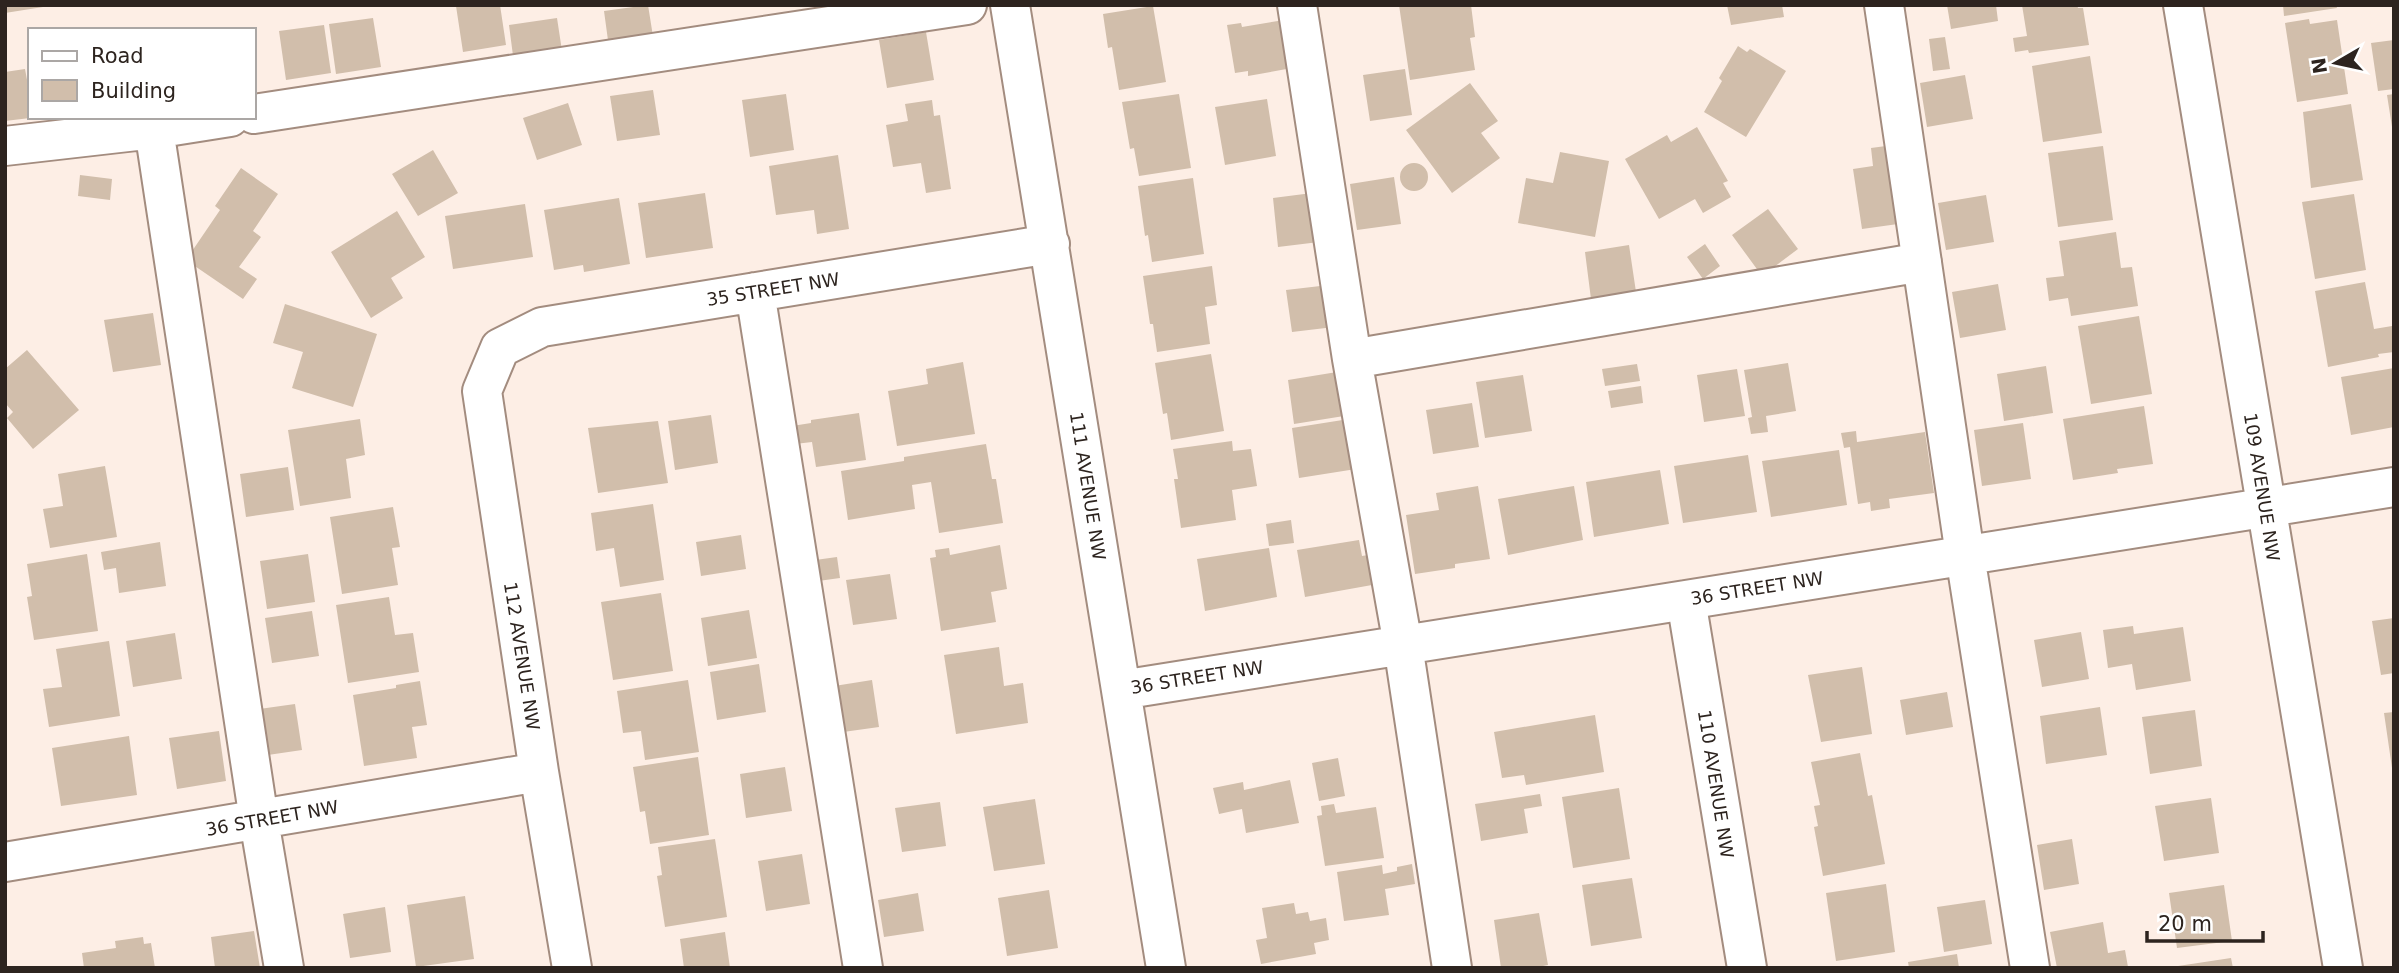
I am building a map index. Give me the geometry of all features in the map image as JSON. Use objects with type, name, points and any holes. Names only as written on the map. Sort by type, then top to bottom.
[{"type":"street","points":[[256,114],[967,5]]},
{"type":"street","name":"111 AVENUE NW","points":[[1010,5],[1166,968]]},
{"type":"street","points":[[1297,5],[1352,359],[1404,645],[1452,968]]},
{"type":"street","points":[[1884,5],[1965,555],[2030,968]]},
{"type":"street","name":"109 AVENUE NW","points":[[2183,5],[2343,968]]},
{"type":"street","points":[[5,146],[217,119]]},
{"type":"street","points":[[154,129],[284,968]]},
{"type":"street","name":"35 STREET NW","points":[[500,348],[542,327],[1050,244]]},
{"type":"street","points":[[1352,359],[1922,262]]},
{"type":"street","points":[[755,292],[863,968]]},
{"type":"street","name":"112 AVENUE NW","points":[[500,348],[482,391],[539,772],[572,968]]},
{"type":"street","name":"36 STREET NW","points":[[1121,690],[2394,487]]},
{"type":"street","name":"110 AVENUE NW","points":[[1686,600],[1747,968]]},
{"type":"street","name":"36 STREET NW","points":[[5,862],[539,772]]},
{"type":"building","points":[[5,5],[43,5],[43,7],[5,13]]},
{"type":"building","points":[[500,5],[506,45],[463,52],[456,6]]},
{"type":"building","points":[[648,5],[655,49],[610,55],[604,11]]},
{"type":"building","points":[[1399,5],[1471,5],[1475,37],[1470,38],[1475,70],[1410,80]]},
{"type":"building","points":[[1727,5],[1782,5],[1784,17],[1731,25]]},
{"type":"building","points":[[1947,5],[1996,5],[1998,21],[1951,29]]},
{"type":"building","points":[[2022,5],[2077,5],[2078,8],[2083,8],[2089,45],[2029,53],[2028,50],[2015,52],[2013,38],[2027,36]]},
{"type":"building","points":[[2283,5],[2336,5],[2337,8],[2284,16]]},
{"type":"building","points":[[1153,6],[1166,82],[1119,90],[1112,47],[1108,48],[1103,14]]},
{"type":"building","points":[[373,18],[381,67],[336,74],[329,24]]},
{"type":"building","points":[[557,18],[564,64],[515,71],[509,25]]},
{"type":"building","points":[[2309,19],[2310,24],[2337,20],[2348,94],[2297,102],[2285,23]]},
{"type":"building","points":[[1284,20],[1292,68],[1248,76],[1248,71],[1235,73],[1227,25],[1241,23],[1242,27]]},
{"type":"building","points":[[324,25],[331,73],[286,80],[279,31]]},
{"type":"building","points":[[926,32],[934,80],[887,88],[879,40]]},
{"type":"building","points":[[1945,37],[1950,69],[1933,71],[1929,39]]},
{"type":"building","points":[[2394,40],[2394,89],[2378,91],[2371,43]]},
{"type":"building","points":[[1738,46],[1747,52],[1750,49],[1786,71],[1746,137],[1704,112],[1722,81],[1719,78]]},
{"type":"building","points":[[2090,56],[2102,133],[2043,142],[2032,66]]},
{"type":"building","points":[[25,69],[28,118],[5,121],[5,72]]},
{"type":"building","points":[[1405,69],[1412,115],[1370,121],[1363,75]]},
{"type":"building","points":[[1965,75],[1973,119],[1927,127],[1920,83]]},
{"type":"building","points":[[1470,83],[1498,121],[1481,133],[1500,158],[1452,193],[1406,130]]},
{"type":"building","points":[[653,90],[660,135],[617,141],[610,96]]},
{"type":"building","points":[[786,94],[794,150],[750,157],[742,100]]},
{"type":"building","points":[[1179,94],[1191,168],[1139,176],[1134,148],[1130,149],[1122,102]]},
{"type":"building","points":[[2394,94],[2394,127],[2392,127],[2387,95]]},
{"type":"building","points":[[1267,99],[1276,156],[1225,165],[1215,107]]},
{"type":"building","points":[[932,100],[934,116],[940,115],[951,189],[926,193],[921,163],[893,167],[886,125],[908,121],[905,104]]},
{"type":"building","points":[[568,103],[582,145],[537,160],[523,118]]},
{"type":"building","points":[[2351,104],[2363,180],[2311,188],[2303,112]]},
{"type":"building","points":[[1697,127],[1728,181],[1723,183],[1731,197],[1703,213],[1695,199],[1659,219],[1625,159],[1667,135],[1671,142]]},
{"type":"building","points":[[1886,146],[1898,224],[1862,229],[1853,169],[1873,166],[1871,148]]},
{"type":"building","points":[[2103,146],[2113,220],[2058,227],[2048,153]]},
{"type":"building","points":[[433,150],[458,193],[418,216],[392,174]]},
{"type":"building","points":[[1560,152],[1609,161],[1595,237],[1518,223],[1526,178],[1553,183]]},
{"type":"building","points":[[838,155],[849,229],[817,234],[814,210],[776,215],[769,166]]},
{"type":"building","points":[[1414,163],[1424,167],[1428,177],[1424,187],[1414,191],[1404,187],[1400,177],[1404,167]]},
{"type":"building","points":[[241,168],[278,194],[253,231],[261,237],[239,267],[257,279],[243,299],[186,260],[220,210],[215,206]]},
{"type":"building","points":[[80,175],[112,179],[110,200],[78,196]]},
{"type":"building","points":[[1394,177],[1401,224],[1357,230],[1350,184]]},
{"type":"building","points":[[1193,178],[1204,254],[1152,262],[1148,235],[1145,236],[1138,186]]},
{"type":"building","points":[[705,193],[713,248],[646,258],[638,203]]},
{"type":"building","points":[[1312,193],[1319,242],[1278,247],[1273,198]]},
{"type":"building","points":[[2354,194],[2366,270],[2315,279],[2302,202]]},
{"type":"building","points":[[1986,195],[1994,242],[1946,250],[1938,203]]},
{"type":"building","points":[[619,198],[630,264],[584,272],[583,265],[554,270],[544,210]]},
{"type":"building","points":[[525,204],[533,257],[453,269],[445,216]]},
{"type":"building","points":[[1768,209],[1798,249],[1762,276],[1732,235]]},
{"type":"building","points":[[397,211],[425,257],[391,278],[403,298],[371,318],[331,252]]},
{"type":"building","points":[[2116,232],[2121,268],[2132,267],[2138,306],[2071,316],[2068,298],[2049,301],[2046,278],[2064,276],[2059,241]]},
{"type":"building","points":[[1705,244],[1720,266],[1703,279],[1687,257]]},
{"type":"building","points":[[1629,245],[1636,292],[1591,299],[1585,252]]},
{"type":"building","points":[[1212,266],[1217,305],[1205,307],[1210,344],[1157,352],[1143,276]]},
{"type":"building","points":[[2365,282],[2374,329],[2392,326],[2394,352],[2328,367],[2315,291]]},
{"type":"building","points":[[1998,284],[2006,330],[1960,338],[1952,292]]},
{"type":"building","points":[[1329,285],[1334,327],[1292,332],[1286,290]]},
{"type":"building","points":[[285,304],[377,334],[353,407],[292,388],[303,352],[273,343]]},
{"type":"building","points":[[153,313],[161,365],[113,372],[104,320]]},
{"type":"building","points":[[2139,316],[2152,394],[2091,404],[2078,326]]},
{"type":"building","points":[[27,350],[79,410],[33,449],[7,418],[13,412],[5,403],[5,369]]},
{"type":"building","points":[[1211,354],[1224,431],[1171,440],[1167,413],[1163,414],[1155,363]]},
{"type":"building","points":[[963,362],[975,434],[897,446],[888,391],[928,384],[926,369]]},
{"type":"building","points":[[1788,363],[1796,411],[1766,416],[1768,432],[1751,434],[1748,418],[1752,417],[1744,370]]},
{"type":"building","points":[[1637,364],[1640,381],[1605,386],[1602,369]]},
{"type":"building","points":[[2046,366],[2053,413],[2004,421],[1997,374]]},
{"type":"building","points":[[2394,368],[2394,427],[2351,435],[2341,377]]},
{"type":"building","points":[[1737,369],[1745,416],[1704,422],[1697,375]]},
{"type":"building","points":[[1337,372],[1344,416],[1294,424],[1288,380]]},
{"type":"building","points":[[1523,375],[1532,431],[1485,438],[1476,382]]},
{"type":"building","points":[[1641,386],[1643,403],[1611,408],[1608,391]]},
{"type":"building","points":[[1472,403],[1479,447],[1433,454],[1426,410]]},
{"type":"building","points":[[2144,406],[2153,464],[2117,469],[2118,473],[2073,480],[2063,419]]},
{"type":"building","points":[[859,413],[866,460],[816,467],[812,442],[795,444],[792,426],[811,423],[811,420]]},
{"type":"building","points":[[711,415],[718,463],[675,470],[668,421]]},
{"type":"building","points":[[360,419],[365,455],[346,459],[351,498],[300,506],[288,430]]},
{"type":"building","points":[[1349,419],[1356,469],[1299,478],[1292,428]]},
{"type":"building","points":[[658,421],[668,483],[598,493],[588,428]]},
{"type":"building","points":[[2023,423],[2031,479],[1982,486],[1974,430]]},
{"type":"building","points":[[1856,431],[1857,442],[1925,432],[1934,493],[1889,499],[1890,508],[1871,511],[1870,502],[1858,504],[1850,447],[1844,448],[1841,433]]},
{"type":"building","points":[[1232,441],[1233,451],[1251,449],[1257,486],[1232,490],[1236,520],[1181,528],[1173,449]]},
{"type":"building","points":[[986,444],[992,479],[996,479],[1003,523],[939,533],[931,482],[912,485],[915,509],[848,520],[841,471],[904,461],[904,457]]},
{"type":"building","points":[[1839,450],[1847,505],[1771,517],[1762,461]]},
{"type":"building","points":[[1748,455],[1757,512],[1683,523],[1674,466]]},
{"type":"building","points":[[105,466],[117,537],[50,548],[43,509],[63,506],[58,474]]},
{"type":"building","points":[[288,467],[294,510],[246,517],[240,474]]},
{"type":"building","points":[[1660,470],[1669,524],[1594,537],[1586,482]]},
{"type":"building","points":[[1478,486],[1490,559],[1415,574],[1406,515],[1439,510],[1436,493]]},
{"type":"building","points":[[1574,486],[1583,540],[1508,555],[1498,499]]},
{"type":"building","points":[[653,504],[664,580],[620,587],[614,548],[596,551],[591,513]]},
{"type":"building","points":[[393,507],[400,547],[392,548],[398,585],[342,594],[330,517]]},
{"type":"building","points":[[1291,520],[1294,543],[1269,546],[1266,524]]},
{"type":"building","points":[[741,535],[746,569],[701,576],[696,542]]},
{"type":"building","points":[[1359,540],[1362,556],[1368,555],[1372,585],[1305,597],[1297,550]]},
{"type":"building","points":[[160,542],[166,586],[119,593],[116,568],[104,570],[101,552]]},
{"type":"building","points":[[1000,545],[1007,589],[991,592],[996,622],[941,631],[930,558],[936,557],[935,550],[949,548],[950,555]]},
{"type":"building","points":[[1269,548],[1277,597],[1205,611],[1197,559]]},
{"type":"building","points":[[87,554],[98,631],[34,640],[27,597],[32,596],[27,564]]},
{"type":"building","points":[[308,554],[315,602],[267,609],[260,561]]},
{"type":"building","points":[[837,557],[840,578],[811,582],[808,561]]},
{"type":"building","points":[[890,574],[897,619],[853,625],[846,580]]},
{"type":"building","points":[[661,593],[673,671],[613,680],[601,602]]},
{"type":"building","points":[[389,597],[395,635],[413,633],[419,672],[348,683],[336,605]]},
{"type":"building","points":[[749,610],[757,658],[708,666],[701,618]]},
{"type":"building","points":[[312,611],[319,656],[272,663],[265,618]]},
{"type":"building","points":[[2394,618],[2394,673],[2381,675],[2372,621]]},
{"type":"building","points":[[2133,626],[2134,634],[2183,627],[2191,681],[2136,690],[2132,664],[2108,668],[2103,630]]},
{"type":"building","points":[[2081,632],[2089,679],[2042,687],[2034,640]]},
{"type":"building","points":[[175,633],[182,679],[133,687],[126,641]]},
{"type":"building","points":[[109,641],[120,716],[49,727],[43,689],[62,687],[56,649]]},
{"type":"building","points":[[999,647],[1004,686],[1023,683],[1028,723],[956,734],[944,655]]},
{"type":"building","points":[[759,664],[766,712],[717,720],[710,672]]},
{"type":"building","points":[[1862,667],[1872,734],[1821,742],[1808,675]]},
{"type":"building","points":[[688,680],[699,752],[645,760],[641,731],[623,733],[617,691]]},
{"type":"building","points":[[872,680],[879,727],[836,733],[828,687]]},
{"type":"building","points":[[420,681],[427,725],[412,727],[417,758],[364,766],[353,695]]},
{"type":"building","points":[[1947,692],[1953,727],[1906,735],[1900,700]]},
{"type":"building","points":[[295,704],[302,750],[261,756],[253,710]]},
{"type":"building","points":[[2100,707],[2107,755],[2046,764],[2040,716]]},
{"type":"building","points":[[2195,710],[2202,766],[2150,774],[2142,717]]},
{"type":"building","points":[[2394,712],[2394,768],[2392,768],[2384,713]]},
{"type":"building","points":[[1595,715],[1604,772],[1526,785],[1524,775],[1502,778],[1494,732]]},
{"type":"building","points":[[219,731],[226,781],[177,789],[169,738]]},
{"type":"building","points":[[129,736],[137,795],[61,806],[52,748]]},
{"type":"building","points":[[1860,753],[1868,796],[1872,795],[1885,864],[1823,876],[1814,827],[1818,826],[1814,806],[1820,805],[1811,762]]},
{"type":"building","points":[[698,757],[709,835],[650,844],[645,811],[640,812],[633,767]]},
{"type":"building","points":[[1338,758],[1345,796],[1319,801],[1312,763]]},
{"type":"building","points":[[785,767],[792,811],[746,818],[740,774]]},
{"type":"building","points":[[1290,780],[1299,823],[1246,833],[1242,809],[1219,814],[1213,788],[1243,782],[1244,790]]},
{"type":"building","points":[[1619,788],[1630,859],[1573,868],[1562,797]]},
{"type":"building","points":[[1540,794],[1542,806],[1524,809],[1528,833],[1481,841],[1475,804]]},
{"type":"building","points":[[2211,798],[2219,853],[2164,861],[2155,806]]},
{"type":"building","points":[[1035,799],[1045,864],[994,871],[983,807]]},
{"type":"building","points":[[940,802],[946,846],[902,852],[895,808]]},
{"type":"building","points":[[1334,804],[1336,813],[1376,807],[1384,858],[1325,866],[1317,816],[1322,815],[1321,806]]},
{"type":"building","points":[[715,839],[727,917],[665,927],[657,876],[662,875],[658,847]]},
{"type":"building","points":[[2072,839],[2079,884],[2044,890],[2037,845]]},
{"type":"building","points":[[802,854],[810,904],[766,911],[758,861]]},
{"type":"building","points":[[1412,864],[1415,884],[1385,889],[1389,915],[1344,921],[1337,872],[1382,865],[1383,874]]},
{"type":"building","points":[[1632,878],[1642,938],[1591,946],[1582,885]]},
{"type":"building","points":[[1886,884],[1895,952],[1836,961],[1826,893]]},
{"type":"building","points":[[2224,885],[2232,941],[2177,948],[2169,893]]},
{"type":"building","points":[[1049,890],[1058,948],[1007,956],[998,898]]},
{"type":"building","points":[[918,893],[924,931],[884,937],[878,900]]},
{"type":"building","points":[[465,896],[474,959],[416,967],[407,905]]},
{"type":"building","points":[[1985,900],[1992,944],[1944,952],[1937,907]]},
{"type":"building","points":[[1294,903],[1296,914],[1308,912],[1310,921],[1326,918],[1329,940],[1314,943],[1316,954],[1261,964],[1256,940],[1267,938],[1262,908]]},
{"type":"building","points":[[385,907],[391,952],[350,958],[343,914]]},
{"type":"building","points":[[1539,913],[1548,965],[1501,968],[1494,920]]},
{"type":"building","points":[[2103,922],[2108,953],[2125,950],[2128,967],[2057,968],[2050,932]]},
{"type":"building","points":[[254,931],[260,968],[215,968],[211,937]]},
{"type":"building","points":[[725,932],[730,968],[684,968],[680,939]]},
{"type":"building","points":[[143,937],[144,944],[151,943],[155,968],[84,968],[82,953],[116,948],[115,941]]},
{"type":"building","points":[[1957,954],[1959,968],[1909,968],[1908,962]]},
{"type":"building","points":[[2231,958],[2233,968],[2178,968],[2178,966]]}]
